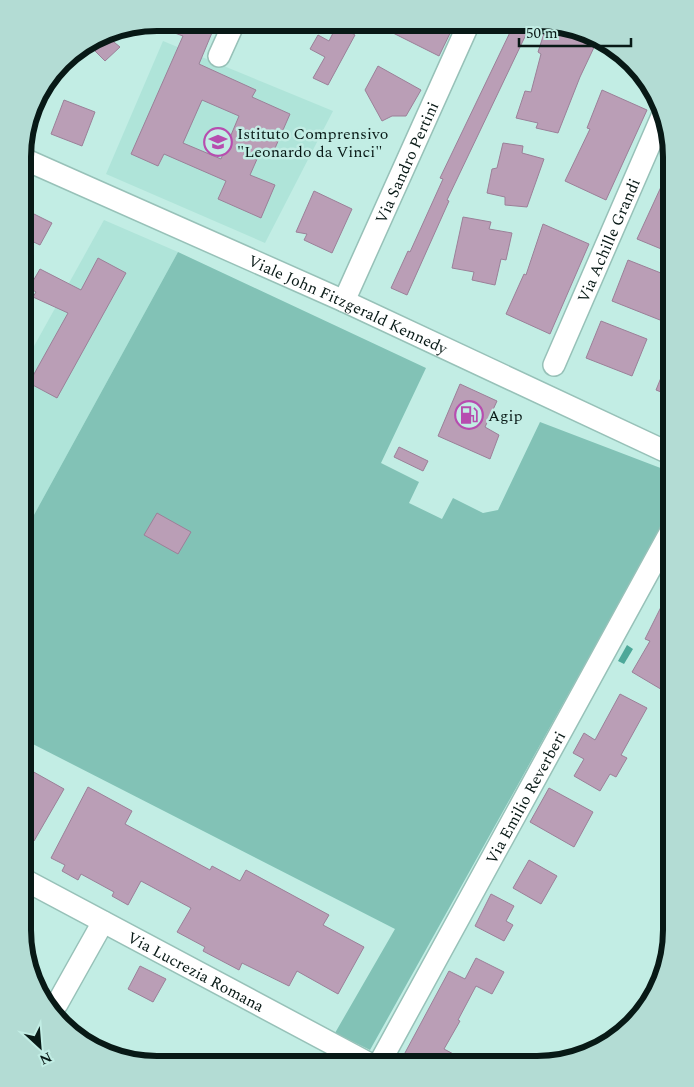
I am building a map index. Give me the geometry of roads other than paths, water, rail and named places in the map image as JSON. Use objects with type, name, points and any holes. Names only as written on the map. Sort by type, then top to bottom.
[{"type":"street","name":"Via Sandro Pertini","points":[[344,301],[466,31]]},
{"type":"street","points":[[219,56],[230,32]]},
{"type":"street","name":"Via Achille Grandi","points":[[554,365],[658,125]]},
{"type":"street","name":"Viale John Fitzgerald Kennedy","points":[[31,162],[344,301],[663,450]]},
{"type":"street","name":"Via Emilio Reverberi","points":[[383,1056],[663,547]]},
{"type":"street","name":"Via Lucrezia Romana","points":[[31,883],[355,1056]]},
{"type":"street","points":[[57,1004],[103,922]]},
{"type":"place","name":"Istituto Comprensivo \"Leonardo da Vinci\"","points":[[218,142]]},
{"type":"place","name":"Agip","points":[[469,415]]}]
